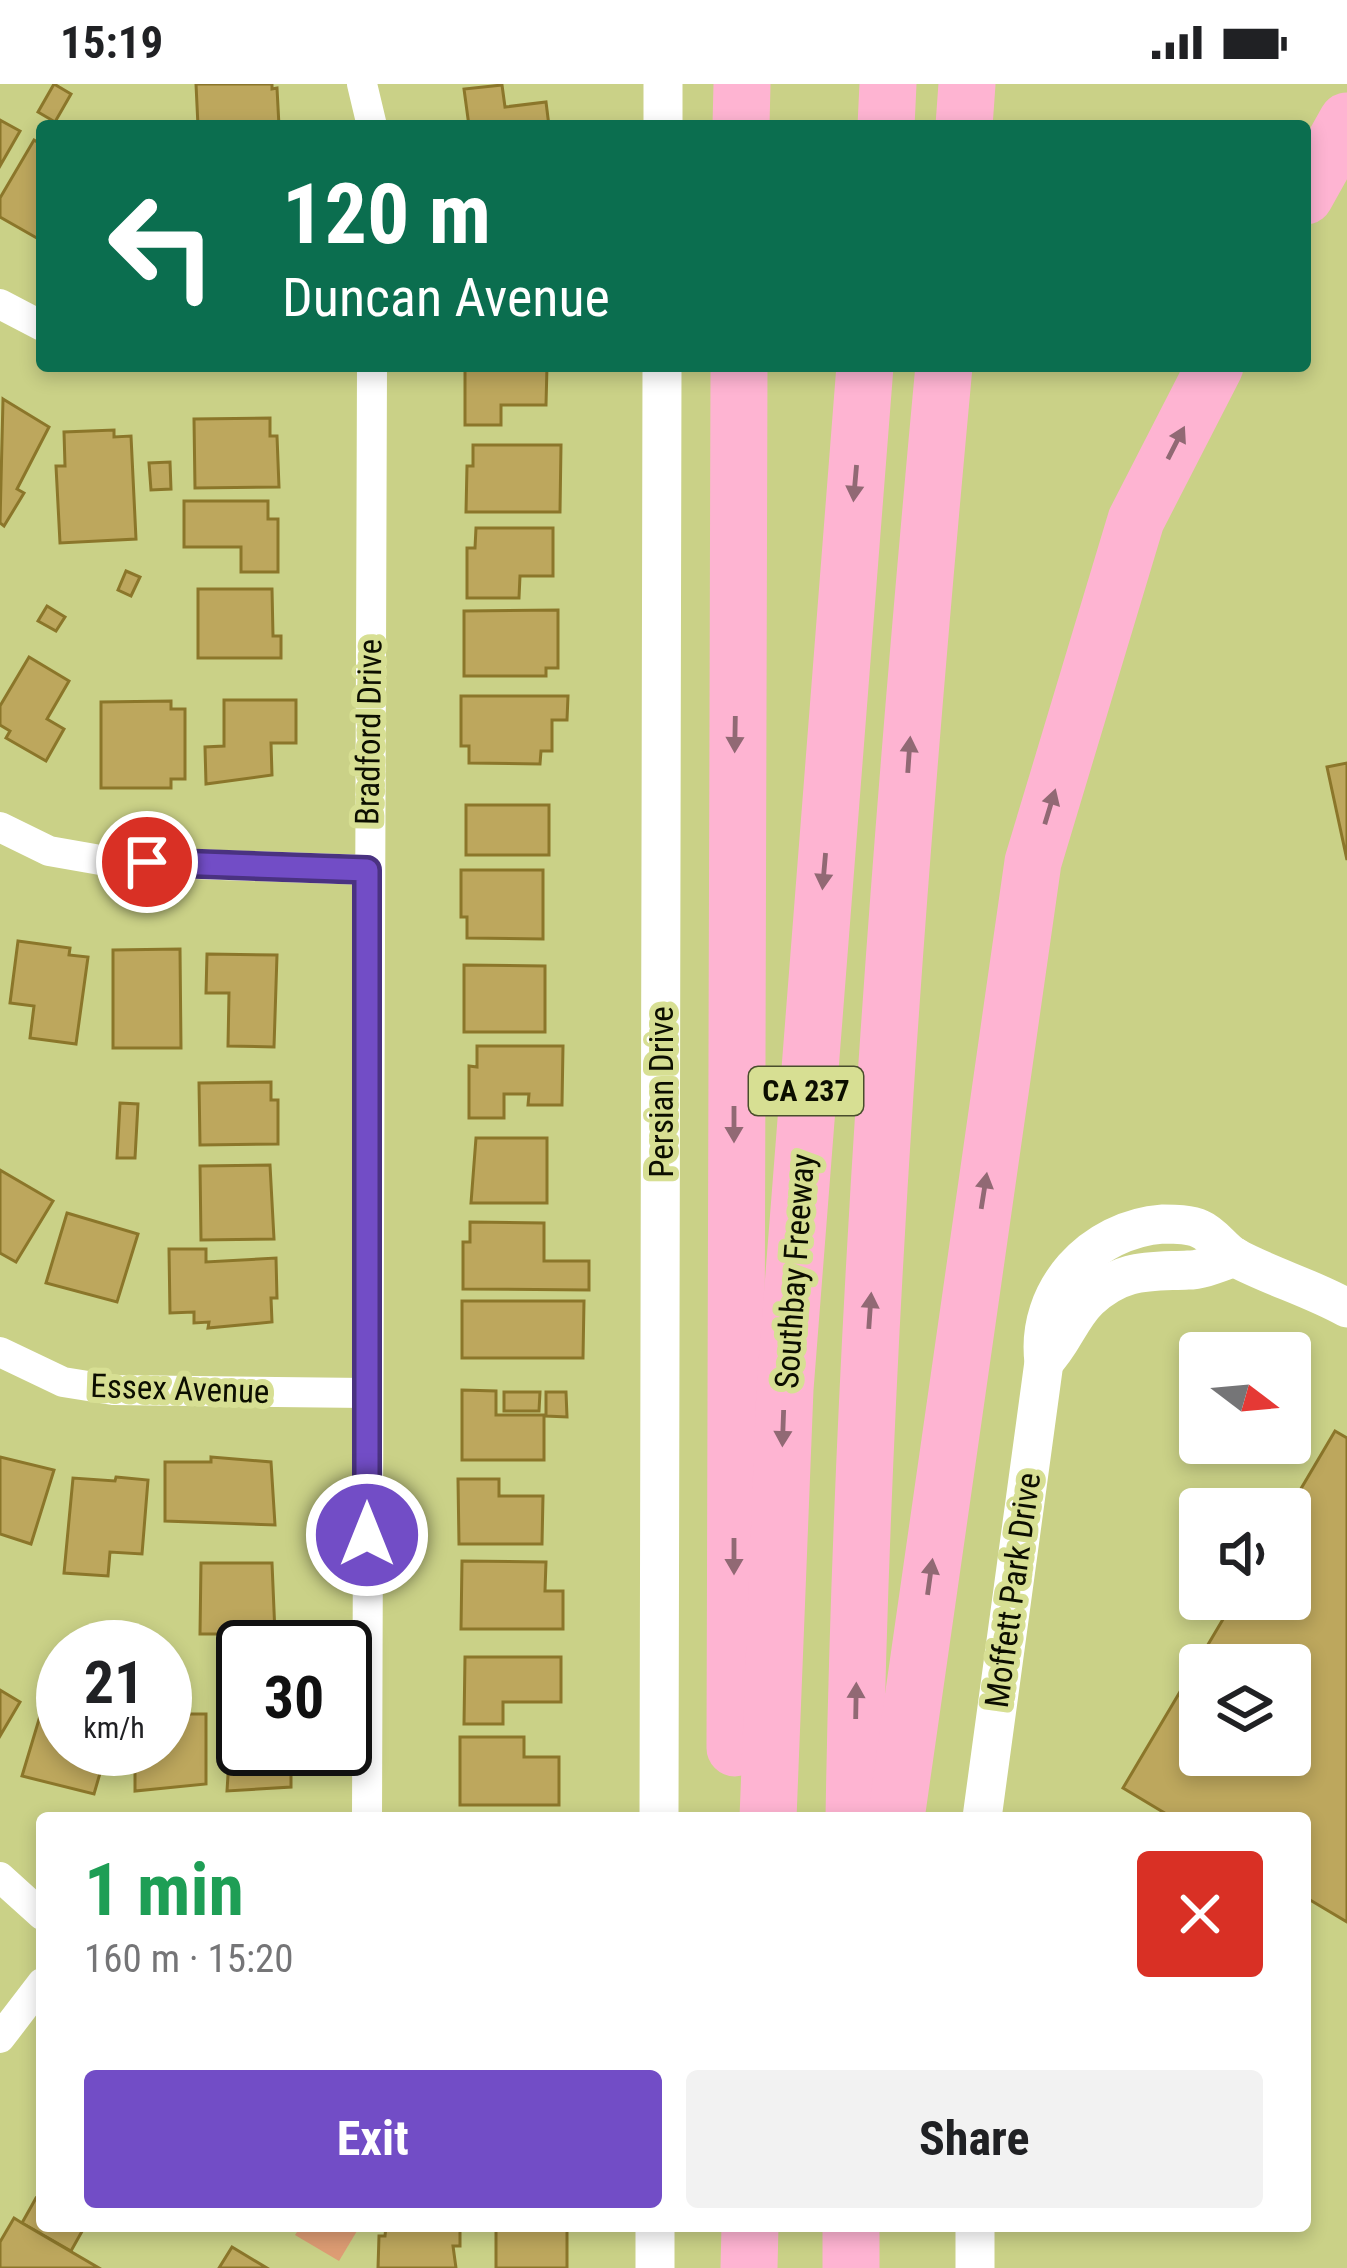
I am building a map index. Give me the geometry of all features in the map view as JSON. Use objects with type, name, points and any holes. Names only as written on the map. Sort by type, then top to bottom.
[{"type":"highway","points":[[741,120],[742,84]]},
{"type":"highway","points":[[886,120],[888,84]]},
{"type":"highway","points":[[964,120],[967,84]]},
{"type":"highway","points":[[1311,185],[1347,121]]},
{"type":"highway","points":[[737,1812],[739,372]]},
{"type":"highway","name":"Southbay Freeway","points":[[768,1812],[784,1389],[865,372]]},
{"type":"highway","name":"CA 237","points":[[854,1812],[870,1322],[914,688],[943,372]]},
{"type":"highway","points":[[897,1812],[1034,862],[1136,520],[1212,372]]},
{"type":"highway","points":[[851,2232],[851,2268]]},
{"type":"street","points":[[362,84],[371,120]]},
{"type":"street","points":[[663,84],[663,120]]},
{"type":"street","points":[[0,304],[36,323]]},
{"type":"street","name":"Bradford Drive","points":[[367,1812],[372,372]]},
{"type":"street","name":"Persian Drive","points":[[659,1812],[662,372]]},
{"type":"street","points":[[0,827],[49,851],[106,861],[367,870]]},
{"type":"street","name":"Moffett Park Drive","points":[[983,1812],[1044,1362],[1061,1345],[1079,1310],[1113,1283],[1162,1267],[1190,1270],[1235,1257],[1347,1308]]},
{"type":"street","name":"Essex Avenue","points":[[0,1352],[63,1382],[113,1390],[366,1393]]},
{"type":"street","points":[[0,1877],[36,1910]]},
{"type":"street","points":[[0,2038],[36,1991]]},
{"type":"street","points":[[655,2232],[655,2268]]},
{"type":"street","points":[[975,2232],[975,2268]]},
{"type":"shaded area","points":[[297,2232],[356,2232],[339,2261],[295,2235]]},
{"type":"building","points":[[54,84],[71,94],[56,120],[38,112]]},
{"type":"building","points":[[196,84],[272,84],[272,89],[277,88],[279,120],[198,120]]},
{"type":"building","points":[[502,85],[505,107],[546,102],[548,120],[468,120],[464,89]]},
{"type":"building","points":[[0,120],[20,131],[0,166]]},
{"type":"building","points":[[34,140],[36,238],[0,217],[0,198]]},
{"type":"building","points":[[465,372],[547,372],[546,405],[501,405],[501,425],[465,425]]},
{"type":"building","points":[[3,399],[49,427],[17,489],[24,493],[4,526],[0,523]]},
{"type":"building","points":[[270,418],[270,436],[277,436],[279,487],[195,488],[194,419]]},
{"type":"building","points":[[114,430],[114,437],[131,436],[136,539],[60,543],[56,466],[65,466],[64,432]]},
{"type":"building","points":[[473,445],[561,445],[560,512],[466,512],[467,466],[473,466]]},
{"type":"building","points":[[170,462],[171,489],[151,490],[149,463]]},
{"type":"building","points":[[184,501],[268,501],[268,519],[278,519],[278,572],[241,572],[241,547],[184,547]]},
{"type":"building","points":[[476,528],[553,528],[553,576],[520,576],[519,598],[467,598],[467,548],[475,548]]},
{"type":"building","points":[[126,571],[140,577],[131,596],[118,590]]},
{"type":"building","points":[[198,589],[272,589],[273,636],[281,636],[281,658],[198,658]]},
{"type":"building","points":[[47,606],[65,617],[56,631],[38,621]]},
{"type":"building","points":[[558,610],[558,668],[546,668],[546,676],[464,676],[464,611]]},
{"type":"building","points":[[29,657],[69,681],[47,719],[64,729],[46,761],[6,738],[10,731],[0,725],[0,706]]},
{"type":"building","points":[[461,696],[568,696],[567,720],[552,720],[552,751],[541,751],[540,764],[469,763],[469,746],[461,746]]},
{"type":"building","points":[[224,700],[296,700],[296,743],[271,743],[272,775],[206,784],[205,747],[224,746]]},
{"type":"building","points":[[171,701],[171,709],[185,709],[185,779],[171,779],[171,788],[101,788],[101,702]]},
{"type":"building","points":[[1347,763],[1347,860],[1327,767]]},
{"type":"building","points":[[466,805],[549,805],[549,855],[466,855]]},
{"type":"building","points":[[461,870],[543,870],[543,939],[467,938],[467,917],[461,917]]},
{"type":"building","points":[[18,941],[70,948],[69,955],[88,957],[76,1044],[30,1038],[34,1006],[10,1003]]},
{"type":"building","points":[[180,949],[181,1048],[113,1048],[113,950]]},
{"type":"building","points":[[207,954],[277,955],[274,1047],[228,1046],[229,993],[206,993]]},
{"type":"building","points":[[464,965],[545,966],[545,1032],[464,1032]]},
{"type":"building","points":[[477,1046],[563,1046],[562,1105],[528,1105],[529,1094],[504,1094],[504,1118],[469,1118],[469,1066],[477,1067]]},
{"type":"building","points":[[271,1082],[271,1100],[278,1100],[278,1144],[200,1145],[199,1083]]},
{"type":"building","points":[[120,1103],[138,1104],[135,1158],[117,1158]]},
{"type":"building","points":[[476,1138],[547,1138],[547,1203],[471,1203]]},
{"type":"building","points":[[270,1165],[274,1239],[201,1240],[200,1166]]},
{"type":"building","points":[[0,1170],[53,1201],[16,1262],[0,1253]]},
{"type":"building","points":[[67,1213],[138,1234],[117,1302],[46,1283]]},
{"type":"building","points":[[470,1222],[544,1223],[544,1261],[589,1261],[589,1290],[463,1289],[463,1242],[470,1242]]},
{"type":"building","points":[[169,1249],[206,1249],[206,1262],[276,1258],[272,1322],[208,1328],[209,1322],[194,1323],[194,1312],[170,1313]]},
{"type":"building","points":[[462,1301],[584,1301],[583,1358],[462,1358]]},
{"type":"building","points":[[462,1390],[496,1391],[496,1415],[544,1415],[544,1460],[462,1460]]},
{"type":"building","points":[[504,1392],[540,1392],[539,1411],[504,1411]]},
{"type":"building","points":[[546,1392],[566,1392],[567,1417],[546,1416]]},
{"type":"building","points":[[1335,1431],[1347,1438],[1347,1922],[1311,1901],[1311,1812],[1163,1812],[1123,1788],[1179,1694],[1179,1776],[1311,1776],[1311,1644],[1208,1644],[1223,1620],[1311,1620],[1311,1488],[1301,1488]]},
{"type":"building","points":[[0,1457],[54,1470],[31,1544],[0,1534]]},
{"type":"building","points":[[211,1457],[271,1462],[275,1525],[165,1521],[165,1462],[211,1462]]},
{"type":"building","points":[[116,1477],[148,1480],[142,1554],[110,1552],[108,1576],[64,1573],[73,1478],[115,1481]]},
{"type":"building","points":[[458,1479],[499,1479],[499,1496],[543,1496],[542,1544],[459,1544]]},
{"type":"building","points":[[462,1561],[546,1562],[545,1591],[563,1591],[563,1629],[461,1629]]},
{"type":"building","points":[[201,1563],[272,1563],[274,1620],[216,1620],[216,1634],[200,1634]]},
{"type":"building","points":[[465,1657],[561,1657],[561,1702],[503,1702],[503,1724],[464,1724]]},
{"type":"building","points":[[0,1690],[20,1702],[0,1736]]},
{"type":"building","points":[[192,1714],[206,1714],[206,1784],[135,1791],[135,1776],[192,1776]]},
{"type":"building","points":[[36,1729],[36,1776],[99,1776],[94,1794],[22,1776]]},
{"type":"building","points":[[460,1737],[524,1737],[524,1757],[559,1757],[559,1805],[460,1805]]},
{"type":"building","points":[[228,1776],[291,1776],[291,1787],[227,1791]]},
{"type":"building","points":[[36,2198],[36,2231],[22,2223]]},
{"type":"building","points":[[14,2218],[99,2268],[0,2268],[0,2242]]},
{"type":"building","points":[[38,2232],[82,2232],[71,2251]]},
{"type":"building","points":[[385,2232],[460,2232],[460,2246],[453,2246],[456,2268],[378,2268],[379,2236]]},
{"type":"building","points":[[496,2232],[567,2232],[567,2268],[496,2268]]},
{"type":"building","points":[[232,2247],[267,2268],[219,2268]]},
{"type":"route","points":[[147,862],[367,870],[367,1535]]}]
